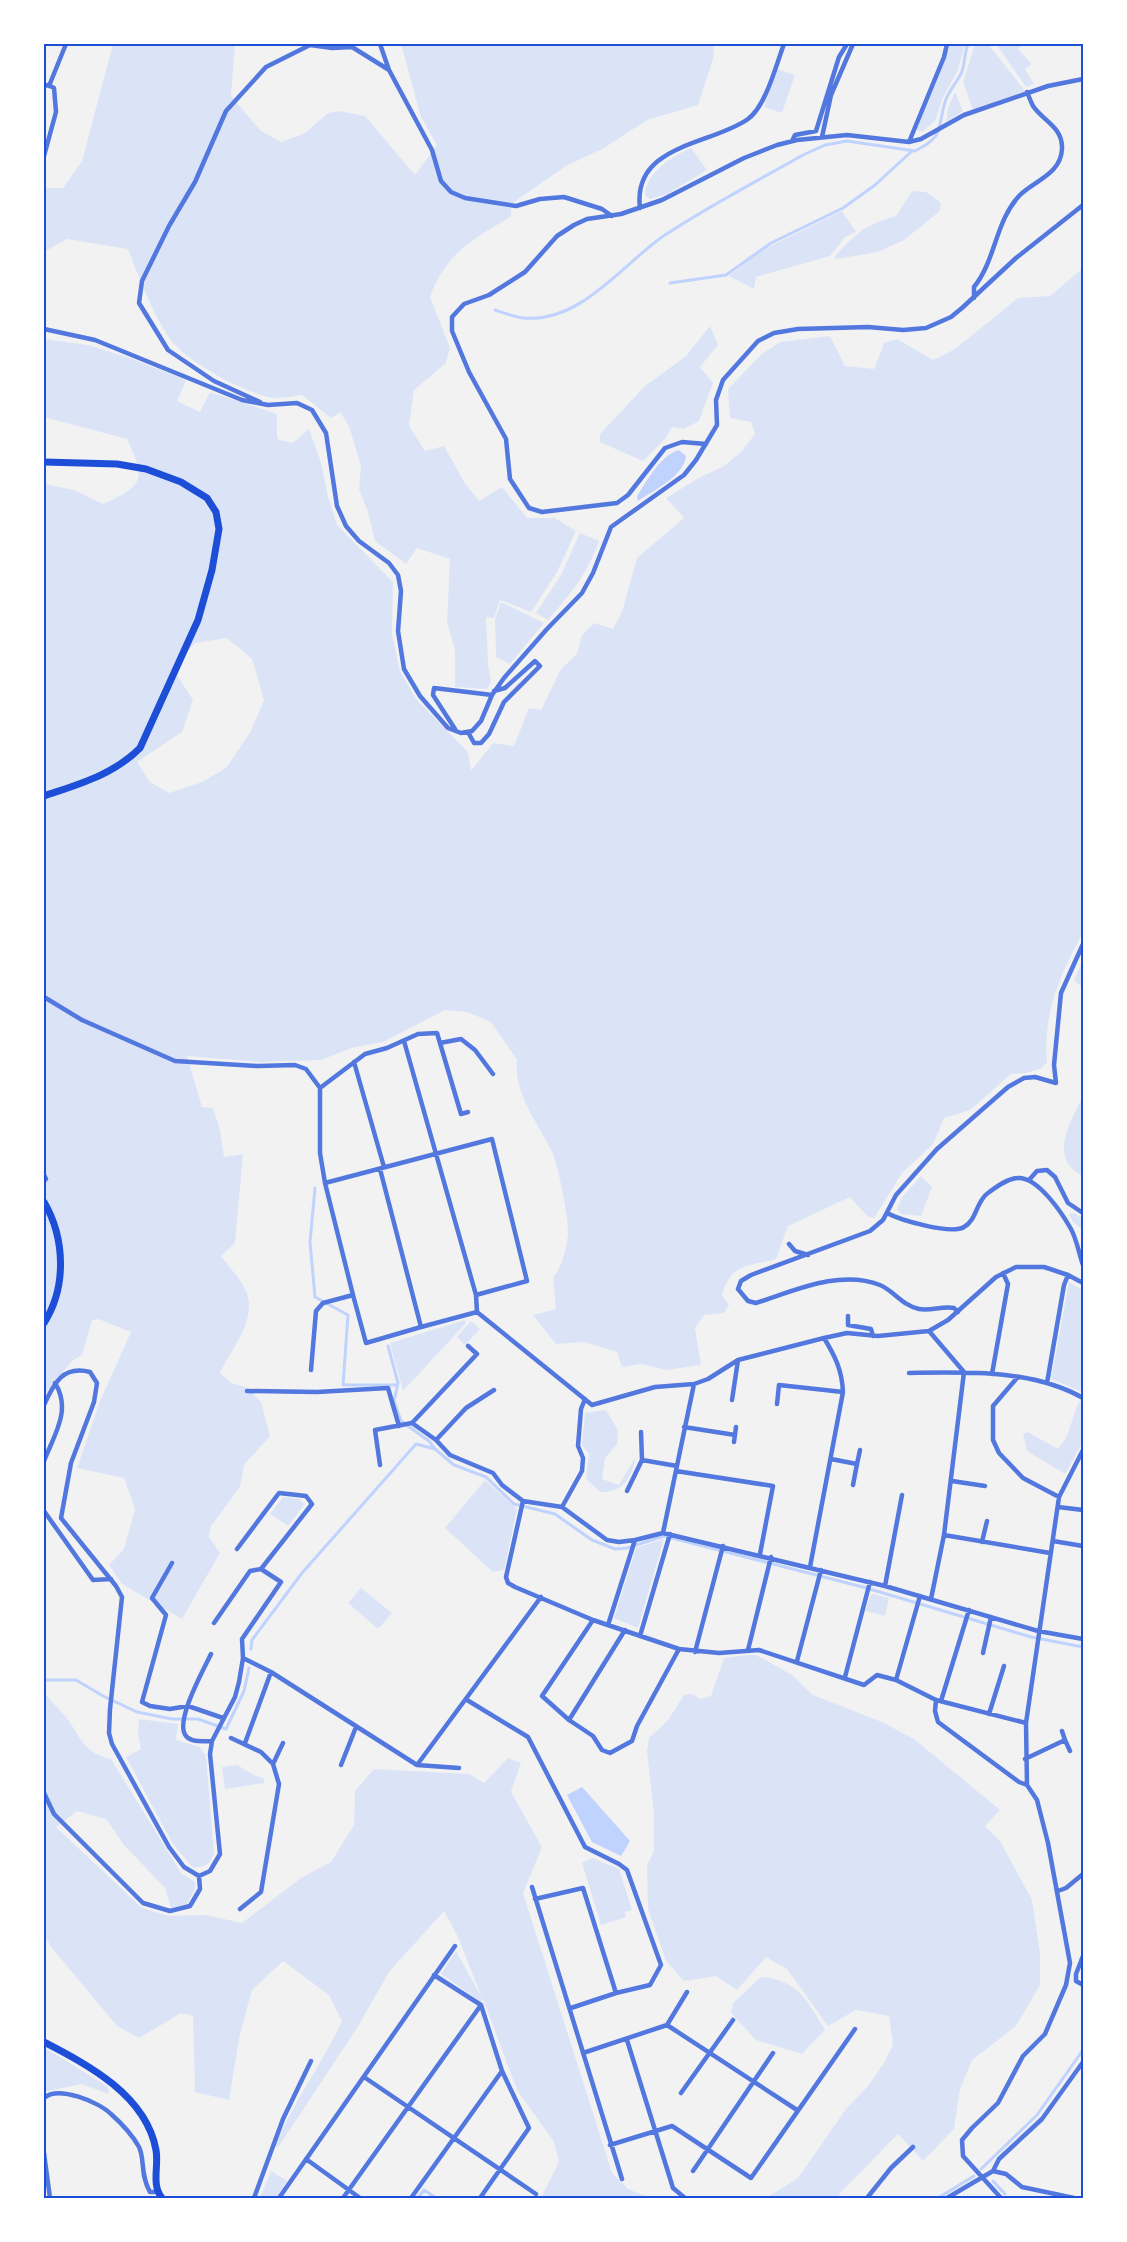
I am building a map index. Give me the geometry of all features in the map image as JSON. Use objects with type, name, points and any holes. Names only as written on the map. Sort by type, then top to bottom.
[{"type":"main road","points":[[44,462],[117,464],[146,469],[181,482],[207,498],[216,512],[219,529],[212,570],[198,620],[140,748],[126,763],[100,776],[44,796]]},
{"type":"main road","points":[[44,1202],[49,1211],[61,1254],[59,1286],[55,1302],[44,1323]]},
{"type":"main road","points":[[44,2042],[92,2069],[132,2103],[143,2118],[156,2151],[159,2195]]},
{"type":"street","points":[[44,156],[56,112],[54,88],[46,86],[66,44]]},
{"type":"street","points":[[380,44],[389,70],[432,150],[440,181],[451,192],[465,198],[516,206],[540,199],[564,197],[602,209],[612,216]]},
{"type":"street","points":[[640,208],[638,194],[656,162],[678,146],[722,132],[748,119],[760,107],[784,44]]},
{"type":"street","points":[[792,141],[795,135],[816,131],[839,57],[847,44]]},
{"type":"street","points":[[822,137],[831,95],[853,44]]},
{"type":"street","points":[[909,142],[944,56],[945,44]]},
{"type":"street","points":[[268,405],[214,381],[168,350],[139,302],[142,281],[169,226],[195,182],[226,111],[266,67],[310,45],[332,48],[352,47],[389,70]]},
{"type":"street","points":[[706,444],[682,442],[666,448],[628,495],[618,504],[542,512],[529,508],[510,479],[506,439],[469,372],[452,331],[452,317],[464,304],[489,295],[525,272],[557,236],[574,224],[612,216],[662,200],[744,158],[792,141],[822,137],[846,135],[909,142],[921,139],[964,115],[1027,92],[1083,79]]},
{"type":"street","points":[[974,298],[974,287],[983,276],[1002,224],[1011,207],[1020,195],[1049,176],[1060,158],[1063,148],[1056,128],[1034,107],[1027,92]]},
{"type":"street","points":[[44,329],[95,340],[242,400],[268,405],[297,402],[312,410],[326,433],[337,506],[346,526],[359,541],[389,563],[398,574],[401,590],[398,631],[404,669],[420,696],[448,728],[468,732],[472,731],[481,721],[493,693],[546,628],[582,593],[593,573],[611,527],[684,475],[717,425],[718,390],[735,366],[758,341],[774,334],[798,329],[926,328],[951,316],[974,298],[1016,258],[1083,205]]},
{"type":"street","points":[[456,731],[433,694],[434,688],[493,693],[505,688],[535,661],[540,666],[504,702],[490,734],[481,743],[474,743],[468,732]]},
{"type":"street","points":[[958,1312],[954,1308],[947,1306],[919,1309],[909,1305],[880,1285],[856,1280],[835,1280],[756,1303],[748,1301],[738,1289],[744,1278],[870,1231],[887,1213],[896,1195],[937,1149],[1008,1087],[1029,1077],[1046,1079],[1056,1083],[1054,1065],[1061,993],[1083,944]]},
{"type":"street","points":[[44,997],[82,1020],[175,1061],[258,1066],[295,1065],[306,1069],[320,1088],[320,1153],[325,1184],[366,1343],[421,1326],[477,1312]]},
{"type":"street","points":[[320,1088],[365,1054],[404,1041],[418,1034],[437,1033],[461,1114],[468,1112]]},
{"type":"street","points":[[440,1043],[461,1039],[475,1050],[493,1074]]},
{"type":"street","points":[[404,1041],[476,1295],[477,1312],[592,1405],[655,1388],[694,1384],[738,1360],[824,1338],[847,1333],[872,1336],[914,1334],[929,1331],[958,1312],[1003,1274],[1016,1267],[1044,1266],[1083,1283]]},
{"type":"street","points":[[354,1062],[421,1326]]},
{"type":"street","points":[[325,1184],[492,1139],[527,1281],[476,1295]]},
{"type":"street","points":[[1029,1180],[1037,1171],[1047,1170],[1055,1177],[1068,1203],[1083,1213]]},
{"type":"street","points":[[44,1175],[46,1179],[44,1182]]},
{"type":"street","points":[[887,1213],[895,1218],[952,1230],[964,1228],[974,1217],[986,1194],[1008,1180],[1019,1178],[1029,1180],[1039,1186],[1071,1230],[1083,1265]]},
{"type":"street","points":[[789,1244],[795,1250],[808,1255]]},
{"type":"street","points":[[992,1374],[1008,1284],[1003,1274]]},
{"type":"street","points":[[1047,1382],[1064,1285],[1068,1275]]},
{"type":"street","points":[[311,1370],[316,1311],[323,1303],[353,1295]]},
{"type":"street","points":[[848,1316],[848,1325],[871,1329],[872,1336]]},
{"type":"street","points":[[929,1331],[964,1372],[952,1481],[944,1535],[931,1599]]},
{"type":"street","points":[[810,1567],[844,1392],[843,1375],[839,1362],[824,1338]]},
{"type":"street","points":[[380,1465],[375,1430],[412,1423],[477,1354],[468,1346]]},
{"type":"street","points":[[732,1400],[738,1360]]},
{"type":"street","points":[[44,1405],[55,1383],[63,1375],[77,1368],[90,1372],[97,1383],[94,1402],[71,1464],[61,1518],[111,1579],[122,1597],[110,1709],[109,1733],[112,1744],[169,1847],[184,1867],[199,1876]]},
{"type":"street","points":[[909,1373],[964,1372],[992,1374],[1047,1382],[1083,1398]]},
{"type":"street","points":[[1017,1378],[993,1406],[993,1440],[999,1453],[1023,1478],[1059,1497]]},
{"type":"street","points":[[44,1461],[64,1412],[62,1394],[55,1383]]},
{"type":"street","points":[[664,1533],[694,1384]]},
{"type":"street","points":[[777,1404],[779,1385],[844,1392]]},
{"type":"street","points":[[247,1391],[317,1392],[388,1388],[399,1426]]},
{"type":"street","points":[[436,1440],[466,1408],[494,1390]]},
{"type":"street","points":[[562,1507],[582,1471],[583,1458],[578,1446],[581,1409],[585,1399]]},
{"type":"street","points":[[412,1423],[436,1440],[450,1455],[493,1473],[502,1486],[523,1501],[562,1507],[600,1536],[619,1542],[664,1533],[670,1534],[760,1554],[885,1586],[969,1610],[1038,1633],[1083,1639]]},
{"type":"street","points":[[684,1427],[735,1435]]},
{"type":"street","points":[[734,1442],[736,1427]]},
{"type":"street","points":[[627,1491],[642,1460],[641,1432]]},
{"type":"street","points":[[853,1485],[860,1450]]},
{"type":"street","points":[[1001,2198],[963,2156],[962,2140],[998,2103],[1022,2056],[1045,2034],[1066,1985],[1070,1963],[1058,1891],[1037,1800],[1028,1785],[1025,1759],[1026,1723],[1059,1497],[1083,1450]]},
{"type":"street","points":[[831,1459],[857,1464]]},
{"type":"street","points":[[642,1460],[773,1486],[760,1554]]},
{"type":"street","points":[[952,1481],[985,1486]]},
{"type":"street","points":[[236,1549],[279,1493],[306,1496],[312,1504],[262,1569]]},
{"type":"street","points":[[885,1586],[902,1495]]},
{"type":"street","points":[[523,1501],[506,1577],[508,1583],[515,1587],[593,1620],[679,1649],[719,1653],[759,1650],[797,1661],[864,1685],[876,1675],[896,1680],[939,1700],[1026,1723]]},
{"type":"street","points":[[1058,1506],[1083,1510]]},
{"type":"street","points":[[44,1511],[93,1580],[111,1579]]},
{"type":"street","points":[[982,1542],[987,1521]]},
{"type":"street","points":[[640,1636],[670,1534]]},
{"type":"street","points":[[944,1535],[1050,1553]]},
{"type":"street","points":[[608,1625],[635,1540]]},
{"type":"street","points":[[1052,1540],[1083,1546]]},
{"type":"street","points":[[695,1652],[723,1546]]},
{"type":"street","points":[[748,1650],[771,1557]]},
{"type":"street","points":[[172,1563],[152,1598],[166,1615],[142,1702],[150,1706],[170,1709],[188,1706],[223,1718]]},
{"type":"street","points":[[199,1876],[210,1871],[220,1854],[210,1754],[212,1741],[235,1697],[243,1658],[242,1639],[281,1582],[262,1569],[250,1570],[214,1623]]},
{"type":"street","points":[[797,1661],[821,1570]]},
{"type":"street","points":[[845,1677],[870,1582]]},
{"type":"street","points":[[896,1680],[920,1596]]},
{"type":"street","points":[[416,1765],[467,1700],[542,1597]]},
{"type":"street","points":[[969,1610],[935,1711],[938,1722],[1019,1782],[1028,1785]]},
{"type":"street","points":[[983,1652],[991,1617]]},
{"type":"street","points":[[593,1620],[542,1696],[569,1720],[593,1736],[602,1750],[610,1753],[632,1741],[637,1726],[679,1649]]},
{"type":"street","points":[[569,1720],[625,1630]]},
{"type":"street","points":[[211,1654],[184,1713],[182,1730],[187,1738],[212,1741]]},
{"type":"street","points":[[243,1658],[252,1660],[416,1765],[459,1768]]},
{"type":"street","points":[[989,1714],[1004,1666]]},
{"type":"street","points":[[245,1743],[271,1672]]},
{"type":"street","points":[[467,1700],[528,1737],[585,1848],[619,1864],[627,1870],[661,1965],[650,1985],[616,1993],[571,2008]]},
{"type":"street","points":[[341,1765],[356,1727]]},
{"type":"street","points":[[1062,1730],[1070,1751]]},
{"type":"street","points":[[231,1738],[261,1752],[274,1764],[279,1784],[261,1892],[240,1909]]},
{"type":"street","points":[[1025,1759],[1065,1740]]},
{"type":"street","points":[[274,1764],[283,1743]]},
{"type":"street","points":[[44,1793],[54,1814],[144,1903],[170,1911],[190,1906],[200,1889],[199,1876]]},
{"type":"street","points":[[1058,1891],[1066,1888],[1083,1874]]},
{"type":"street","points":[[532,1887],[571,2008],[610,2145],[622,2179]]},
{"type":"street","points":[[535,1899],[584,1888],[616,1993]]},
{"type":"street","points":[[278,2198],[455,1946]]},
{"type":"street","points":[[1083,1956],[1076,1974],[1076,1981],[1083,1985]]},
{"type":"street","points":[[434,1974],[481,2005],[502,2071],[529,2128],[480,2198]]},
{"type":"street","points":[[583,2053],[667,2026],[687,1992]]},
{"type":"street","points":[[343,2198],[481,2005]]},
{"type":"street","points":[[681,2093],[733,2020]]},
{"type":"street","points":[[667,2026],[797,2110]]},
{"type":"street","points":[[610,2145],[672,2126],[751,2178],[855,2029]]},
{"type":"street","points":[[628,2040],[673,2188],[685,2198]]},
{"type":"street","points":[[693,2171],[772,2053]]},
{"type":"street","points":[[254,2198],[283,2119],[311,2061]]},
{"type":"street","points":[[993,2171],[999,2159],[1042,2118],[1083,2062]]},
{"type":"street","points":[[411,2198],[502,2071]]},
{"type":"street","points":[[364,2077],[410,2106],[454,2140],[536,2194]]},
{"type":"street","points":[[44,2098],[49,2094],[63,2093],[89,2101],[111,2113],[140,2148],[143,2180],[150,2192],[159,2195]]},
{"type":"street","points":[[867,2198],[891,2168],[913,2147]]},
{"type":"street","points":[[44,2153],[50,2198]]},
{"type":"street","points":[[306,2160],[360,2198]]},
{"type":"street","points":[[947,2198],[993,2171],[1000,2171],[1026,2188],[1074,2198]]},
{"type":"shaded area","points":[[113,44],[235,44],[231,96],[261,131],[281,142],[305,133],[328,113],[339,111],[365,116],[415,175],[437,145],[421,117],[401,44],[714,44],[713,59],[698,105],[647,120],[604,148],[566,166],[511,204],[511,216],[473,240],[453,257],[444,268],[430,297],[450,348],[446,363],[414,390],[409,426],[425,451],[444,446],[464,482],[479,501],[502,487],[527,518],[555,518],[576,531],[557,572],[531,612],[500,600],[494,618],[486,617],[488,664],[491,682],[487,689],[455,687],[455,650],[447,622],[450,559],[417,548],[406,564],[375,541],[368,512],[359,489],[361,466],[349,426],[340,412],[331,418],[302,395],[275,398],[250,391],[218,376],[189,357],[178,348],[163,328],[146,295],[128,249],[67,239],[44,252],[44,188],[63,188],[82,161]]},
{"type":"shaded area","points":[[950,44],[965,44],[958,70],[943,97],[935,121],[922,132],[914,129]]},
{"type":"shaded area","points":[[975,44],[988,44],[1025,91],[973,110],[963,82]]},
{"type":"shaded area","points":[[996,44],[1024,44],[1018,49],[1032,64],[1025,69],[1034,84],[1026,87]]},
{"type":"shaded area","points":[[777,69],[795,75],[782,113],[764,107]]},
{"type":"shaded area","points":[[955,92],[963,111],[946,122],[948,108]]},
{"type":"shaded area","points":[[691,148],[707,170],[667,194],[650,199],[645,195],[650,179],[655,172],[676,155]]},
{"type":"shaded area","points":[[912,191],[926,192],[941,203],[940,211],[904,240],[878,252],[836,259],[834,257],[848,242],[869,226],[896,216]]},
{"type":"shaded area","points":[[842,211],[856,232],[845,237],[830,256],[756,277],[754,289],[729,276],[764,249]]},
{"type":"shaded area","points":[[1083,268],[1083,932],[1060,979],[1055,994],[1048,1026],[1047,1062],[1042,1068],[1026,1073],[1011,1074],[970,1110],[944,1118],[933,1144],[902,1173],[874,1218],[867,1216],[850,1197],[788,1226],[776,1259],[749,1265],[735,1272],[730,1277],[722,1295],[729,1305],[724,1313],[704,1315],[695,1328],[701,1365],[666,1370],[642,1364],[622,1367],[617,1352],[584,1342],[556,1344],[533,1315],[556,1309],[553,1277],[559,1268],[565,1251],[568,1234],[567,1217],[554,1158],[523,1096],[517,1072],[517,1060],[491,1022],[467,1012],[445,1010],[383,1042],[351,1048],[321,1060],[260,1062],[187,1056],[202,1107],[213,1108],[220,1130],[224,1157],[243,1154],[235,1243],[221,1256],[246,1291],[249,1313],[242,1334],[220,1373],[231,1383],[246,1387],[261,1402],[270,1436],[244,1465],[240,1487],[211,1526],[209,1537],[220,1553],[182,1619],[122,1584],[109,1565],[124,1549],[135,1509],[124,1478],[77,1468],[100,1401],[131,1332],[98,1319],[92,1320],[82,1355],[72,1361],[44,1395],[44,484],[74,490],[103,504],[127,492],[134,486],[138,480],[139,473],[127,439],[44,417],[44,339],[88,345],[130,358],[186,380],[177,401],[200,412],[210,392],[277,414],[277,437],[279,440],[293,443],[309,429],[321,462],[328,497],[337,525],[393,582],[392,634],[400,671],[416,699],[468,752],[471,771],[493,743],[514,746],[529,708],[541,710],[561,669],[577,654],[582,635],[594,623],[613,629],[622,612],[637,558],[684,518],[666,498],[697,479],[724,466],[741,452],[755,434],[751,422],[730,418],[728,389],[762,354],[780,342],[830,336],[845,366],[874,369],[884,343],[897,339],[933,360],[955,349],[1018,298],[1050,296]],"holes":[[[227,638],[252,659],[264,700],[251,731],[226,768],[202,782],[169,793],[150,782],[137,762],[182,732],[193,700],[173,669],[195,643]]]},
{"type":"shaded area","points":[[710,326],[718,345],[700,367],[713,383],[699,421],[684,429],[672,427],[665,439],[643,461],[600,442],[600,434],[645,386],[686,356]]},
{"type":"shaded area","points":[[580,533],[599,541],[595,553],[578,583],[548,620],[536,613],[561,575]]},
{"type":"shaded area","points":[[501,602],[544,623],[510,664],[496,657],[495,619]]},
{"type":"shaded area","points":[[1083,960],[1083,988],[1074,980]]},
{"type":"shaded area","points":[[1083,1096],[1083,1176],[1072,1169],[1066,1160],[1064,1150],[1068,1128]]},
{"type":"shaded area","points":[[921,1176],[932,1187],[921,1216],[901,1214],[897,1209],[903,1196]]},
{"type":"shaded area","points":[[1074,1213],[1083,1219],[1083,1230],[1073,1222],[1069,1214]]},
{"type":"shaded area","points":[[1069,1282],[1083,1290],[1083,1387],[1080,1391],[1051,1379]]},
{"type":"shaded area","points":[[465,1320],[466,1323],[403,1391],[390,1343]]},
{"type":"shaded area","points":[[471,1321],[480,1329],[465,1345],[457,1337]]},
{"type":"shaded area","points":[[1079,1401],[1083,1402],[1083,1442],[1065,1474],[1027,1451],[1023,1434],[1028,1432],[1058,1449],[1066,1438]]},
{"type":"shaded area","points":[[606,1410],[618,1431],[617,1444],[605,1458],[602,1479],[619,1485],[636,1456],[632,1471],[621,1487],[608,1492],[600,1492],[586,1479],[589,1454],[582,1445],[585,1413]]},
{"type":"shaded area","points":[[485,1480],[517,1509],[504,1570],[493,1572],[445,1528]]},
{"type":"shaded area","points":[[283,1497],[299,1499],[305,1504],[288,1526],[270,1514]]},
{"type":"shaded area","points":[[664,1539],[638,1628],[614,1618],[636,1548]]},
{"type":"shaded area","points":[[361,1588],[392,1613],[378,1629],[348,1603]]},
{"type":"shaded area","points":[[872,1594],[889,1598],[885,1616],[866,1611]]},
{"type":"shaded area","points":[[756,1655],[792,1675],[813,1695],[882,1722],[914,1739],[1000,1810],[985,1826],[1000,1841],[1032,1900],[1040,1953],[1040,1985],[1016,2026],[972,2060],[960,2089],[954,2129],[923,2161],[898,2134],[840,2193],[838,2198],[766,2198],[798,2178],[846,2109],[868,2086],[884,2063],[893,2045],[889,2016],[856,2010],[828,2026],[787,1969],[766,1957],[737,1990],[716,1976],[684,1981],[666,1961],[648,1909],[647,1865],[654,1851],[654,1815],[647,1751],[649,1738],[668,1720],[684,1695],[691,1694],[701,1699],[711,1696],[724,1658]]},
{"type":"shaded area","points":[[44,1693],[66,1717],[88,1748],[94,1753],[111,1759],[181,1873],[195,1882],[195,1889],[187,1904],[171,1908],[165,1888],[124,1845],[106,1819],[77,1811],[56,1827],[142,1908],[169,1916],[206,1915],[242,1923],[301,1878],[331,1862],[354,1825],[355,1791],[374,1769],[469,1774],[484,1783],[508,1758],[521,1763],[511,1792],[542,1847],[523,1893],[612,2173],[628,2189],[650,2198],[541,2198],[559,2162],[554,2142],[517,2090],[483,1999],[481,2002],[441,1974],[456,1951],[482,1998],[458,1937],[444,1911],[389,1972],[357,2028],[279,2146],[274,2147],[342,2021],[329,1995],[283,1961],[252,1990],[240,2034],[229,2100],[195,2092],[193,2016],[181,2013],[139,2038],[117,2026],[51,1947],[44,1934]]},
{"type":"shaded area","points":[[139,1719],[178,1724],[176,1740],[200,1747],[206,1756],[214,1854],[210,1861],[203,1866],[192,1867],[173,1844],[126,1757],[141,1749],[138,1734]]},
{"type":"shaded area","points":[[237,1765],[263,1778],[265,1783],[225,1789],[222,1767]]},
{"type":"shaded area","points":[[593,1858],[619,1869],[632,1910],[625,1912],[626,1917],[601,1925],[582,1863]]},
{"type":"shaded area","points":[[761,1977],[784,1982],[793,1987],[813,2009],[825,2030],[802,2054],[756,2040],[731,2013],[733,2003]]},
{"type":"shaded area","points":[[44,2047],[108,2087],[109,2094],[81,2084],[44,2092]]},
{"type":"shaded area","points":[[271,2171],[287,2181],[276,2198],[260,2198]]},
{"type":"water","points":[[679,450],[686,456],[680,470],[667,482],[638,501],[637,496],[655,469],[666,457]]},
{"type":"water","points":[[582,1787],[630,1841],[621,1856],[592,1842],[567,1795]]},
{"type":"waterway","points":[[495,310],[524,318],[545,317],[565,311],[600,289],[649,247],[682,224],[803,155],[825,145],[847,141],[915,151],[925,146],[936,136],[946,98],[961,74],[968,44]]},
{"type":"waterway","points":[[670,283],[726,275],[771,243],[843,208],[875,185],[912,151]]},
{"type":"waterway","points":[[315,1188],[310,1242],[315,1297],[348,1315],[343,1385],[397,1385]]},
{"type":"waterway","points":[[388,1346],[398,1383],[394,1401],[401,1421],[429,1441],[435,1449]]},
{"type":"waterway","points":[[251,1649],[252,1640],[302,1573],[416,1444],[435,1449],[454,1465],[486,1477],[514,1504],[555,1514],[592,1540],[615,1549],[627,1548],[664,1536],[863,1587],[1031,1637],[1083,1647]]},
{"type":"waterway","points":[[44,1680],[76,1680],[103,1696],[137,1712],[172,1719],[198,1719],[226,1729],[244,1691],[249,1668]]},
{"type":"waterway","points":[[981,2169],[1037,2115],[1083,2050]]},
{"type":"waterway","points":[[938,2198],[974,2176]]},
{"type":"waterway","points":[[993,2181],[1005,2194]]},
{"type":"waterway","points":[[418,2198],[424,2190],[436,2198]]}]
